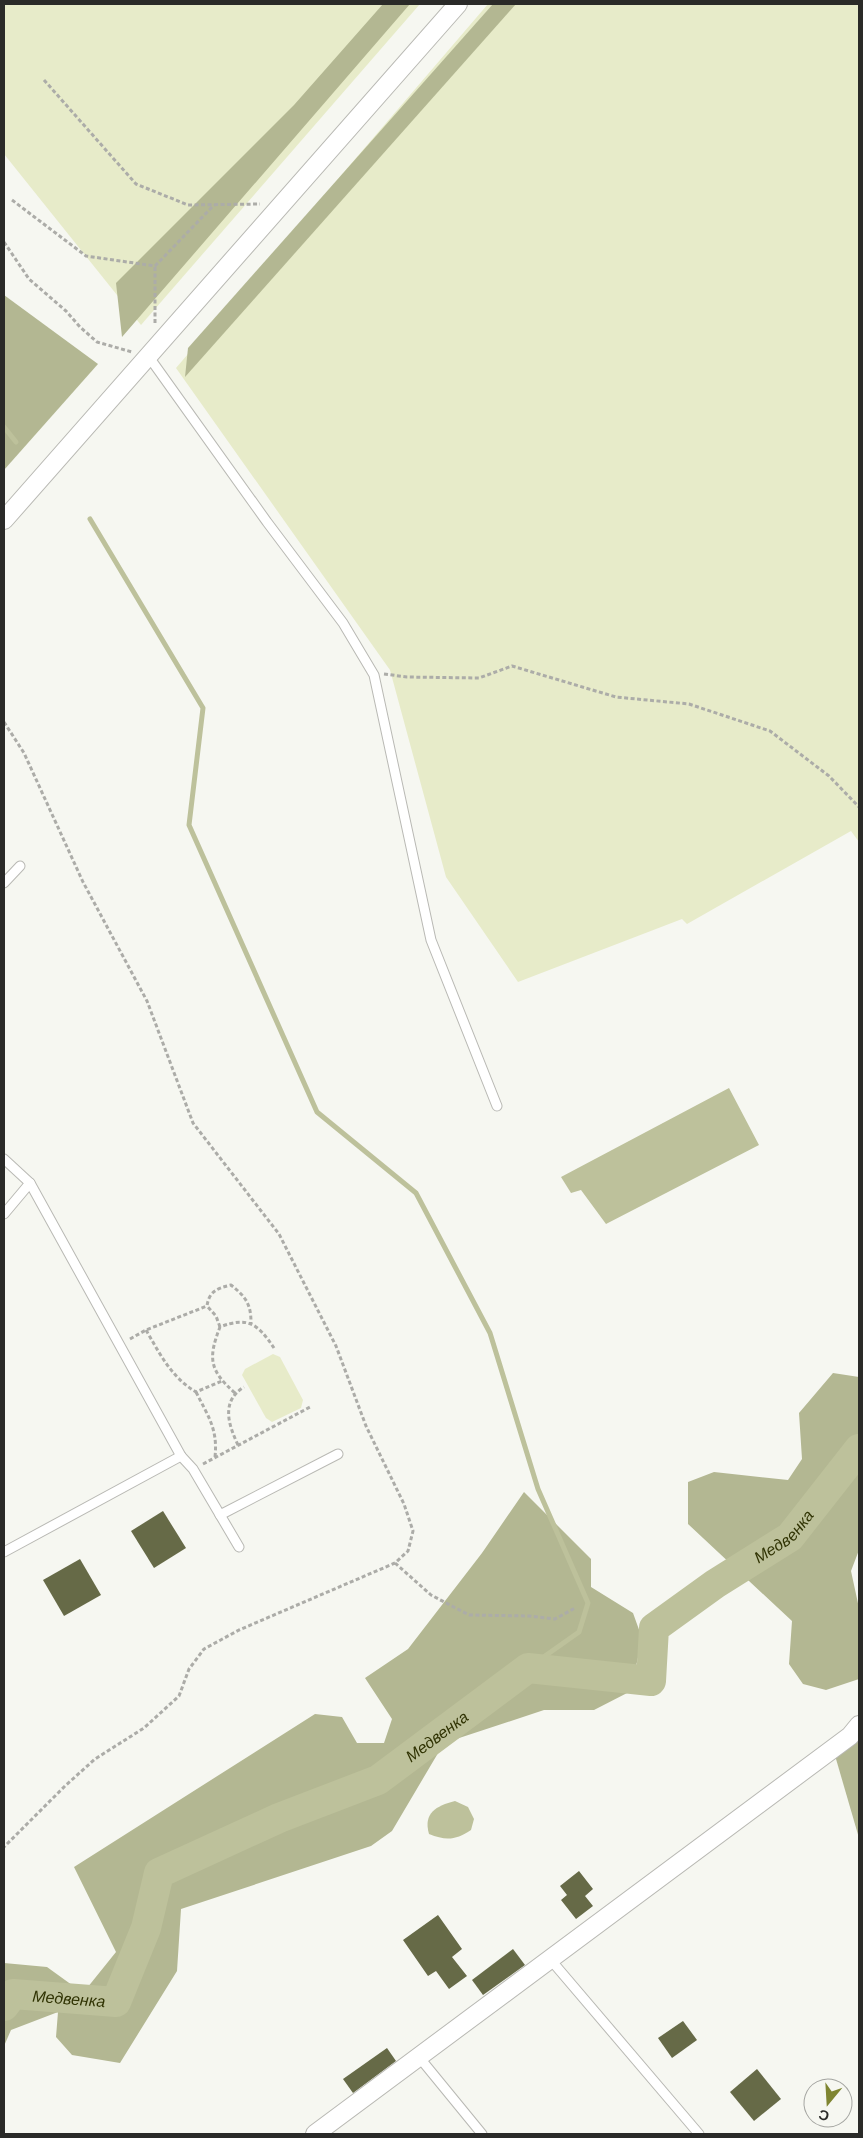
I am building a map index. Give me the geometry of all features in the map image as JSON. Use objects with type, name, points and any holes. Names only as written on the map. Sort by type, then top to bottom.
[{"type":"street","points":[[4,520],[458,4]]},
{"type":"street","points":[[315,2134],[850,1736],[859,1724]]},
{"type":"lane","points":[[152,354],[267,522],[343,623],[374,675],[431,940],[498,1106]]},
{"type":"lane","points":[[4,884],[20,866]]},
{"type":"lane","points":[[4,1159],[30,1183],[181,1456],[193,1469],[239,1547]]},
{"type":"lane","points":[[4,1214],[30,1183]]},
{"type":"lane","points":[[220,1515],[338,1454]]},
{"type":"lane","points":[[4,1552],[181,1456]]},
{"type":"lane","points":[[550,1959],[699,2134]]},
{"type":"lane","points":[[419,2057],[482,2134]]},
{"type":"path","points":[[44,80],[136,184],[188,205],[283,204]]},
{"type":"path","points":[[12,200],[86,256],[155,266]]},
{"type":"path","points":[[4,242],[29,279],[66,311],[97,342],[152,354],[155,266],[214,205]]},
{"type":"path","points":[[374,675],[391,673],[407,678],[480,678],[512,666],[616,697],[689,704],[770,731],[829,776],[859,807]]},
{"type":"path","points":[[4,722],[24,753],[83,882],[147,1002],[172,1069]]},
{"type":"path","points":[[235,1393],[217,1375],[211,1358],[220,1327],[216,1316],[207,1306],[208,1298],[218,1288],[231,1285],[246,1297],[251,1310],[251,1323]]},
{"type":"path","points":[[120,1345],[146,1330],[207,1306]]},
{"type":"path","points":[[220,1327],[232,1323],[251,1323],[263,1331],[274,1348]]},
{"type":"path","points":[[146,1330],[163,1360],[175,1376],[196,1392],[212,1421],[215,1434],[215,1457]]},
{"type":"path","points":[[196,1392],[222,1381]]},
{"type":"path","points":[[238,1445],[229,1427],[228,1409],[235,1393],[244,1387]]},
{"type":"path","points":[[193,1469],[312,1406]]},
{"type":"path","points":[[395,1563],[431,1595],[469,1615],[529,1616],[555,1619],[575,1608]]},
{"type":"shaded area","points":[[4,4],[420,4],[141,325],[4,154]]},
{"type":"shaded area","points":[[383,4],[410,4],[122,337],[116,283],[294,105]]},
{"type":"shaded area","points":[[488,4],[859,4],[859,842],[851,831],[687,924],[682,919],[518,982],[446,877],[390,670],[176,368]]},
{"type":"shaded area","points":[[493,4],[516,4],[185,377],[188,348]]},
{"type":"shaded area","points":[[4,295],[98,364],[4,470]]},
{"type":"shaded area","points":[[729,1088],[759,1145],[606,1224],[581,1190],[571,1193],[561,1177]]},
{"type":"shaded area","points":[[273,1354],[280,1357],[303,1400],[301,1408],[272,1422],[266,1418],[242,1375],[245,1369]]},
{"type":"shaded area","points":[[833,1373],[859,1377],[859,1550],[851,1571],[859,1608],[859,1679],[826,1690],[803,1684],[789,1664],[792,1621],[688,1524],[688,1482],[714,1472],[788,1480],[802,1459],[799,1413]]},
{"type":"shaded area","points":[[524,1492],[591,1559],[591,1587],[633,1613],[642,1638],[631,1691],[594,1710],[544,1710],[444,1743],[392,1831],[371,1846],[181,1909],[177,1971],[120,2063],[72,2055],[56,2037],[58,2012],[11,2030],[4,2046],[4,1963],[47,1967],[83,1993],[116,1952],[74,1867],[315,1714],[342,1717],[357,1743],[384,1743],[392,1719],[365,1678],[408,1649],[482,1553]]},
{"type":"shaded area","points":[[859,1736],[859,1838],[834,1752]]},
{"type":"shaded area","points":[[455,1801],[468,1807],[474,1819],[471,1830],[456,1838],[441,1838],[429,1834],[428,1821],[433,1811],[442,1805]]},
{"type":"building","points":[[163,1511],[186,1548],[154,1568],[131,1531]]},
{"type":"building","points":[[80,1559],[101,1595],[64,1616],[43,1580]]},
{"type":"building","points":[[579,1871],[593,1889],[585,1896],[593,1906],[576,1919],[561,1900],[567,1895],[560,1886]]},
{"type":"building","points":[[438,1915],[462,1949],[452,1957],[467,1976],[449,1989],[436,1971],[428,1976],[403,1940]]},
{"type":"building","points":[[513,1949],[525,1965],[483,1995],[472,1980]]},
{"type":"building","points":[[683,2021],[697,2040],[672,2058],[658,2038]]},
{"type":"building","points":[[387,2048],[396,2061],[353,2093],[343,2079]]},
{"type":"building","points":[[757,2069],[781,2099],[754,2121],[730,2092]]},
{"type":"waterway","points":[[4,427],[16,442]]},
{"type":"waterway","points":[[90,519],[203,708],[189,825],[317,1112],[416,1193],[490,1333],[538,1489],[588,1603],[579,1632],[528,1668]]},
{"type":"waterway","name":"Медвенка","points":[[4,2006],[13,1994],[116,2002],[146,1928],[159,1873],[279,1818],[378,1780],[528,1668],[651,1681],[654,1628],[715,1584],[790,1537],[859,1449]]}]
